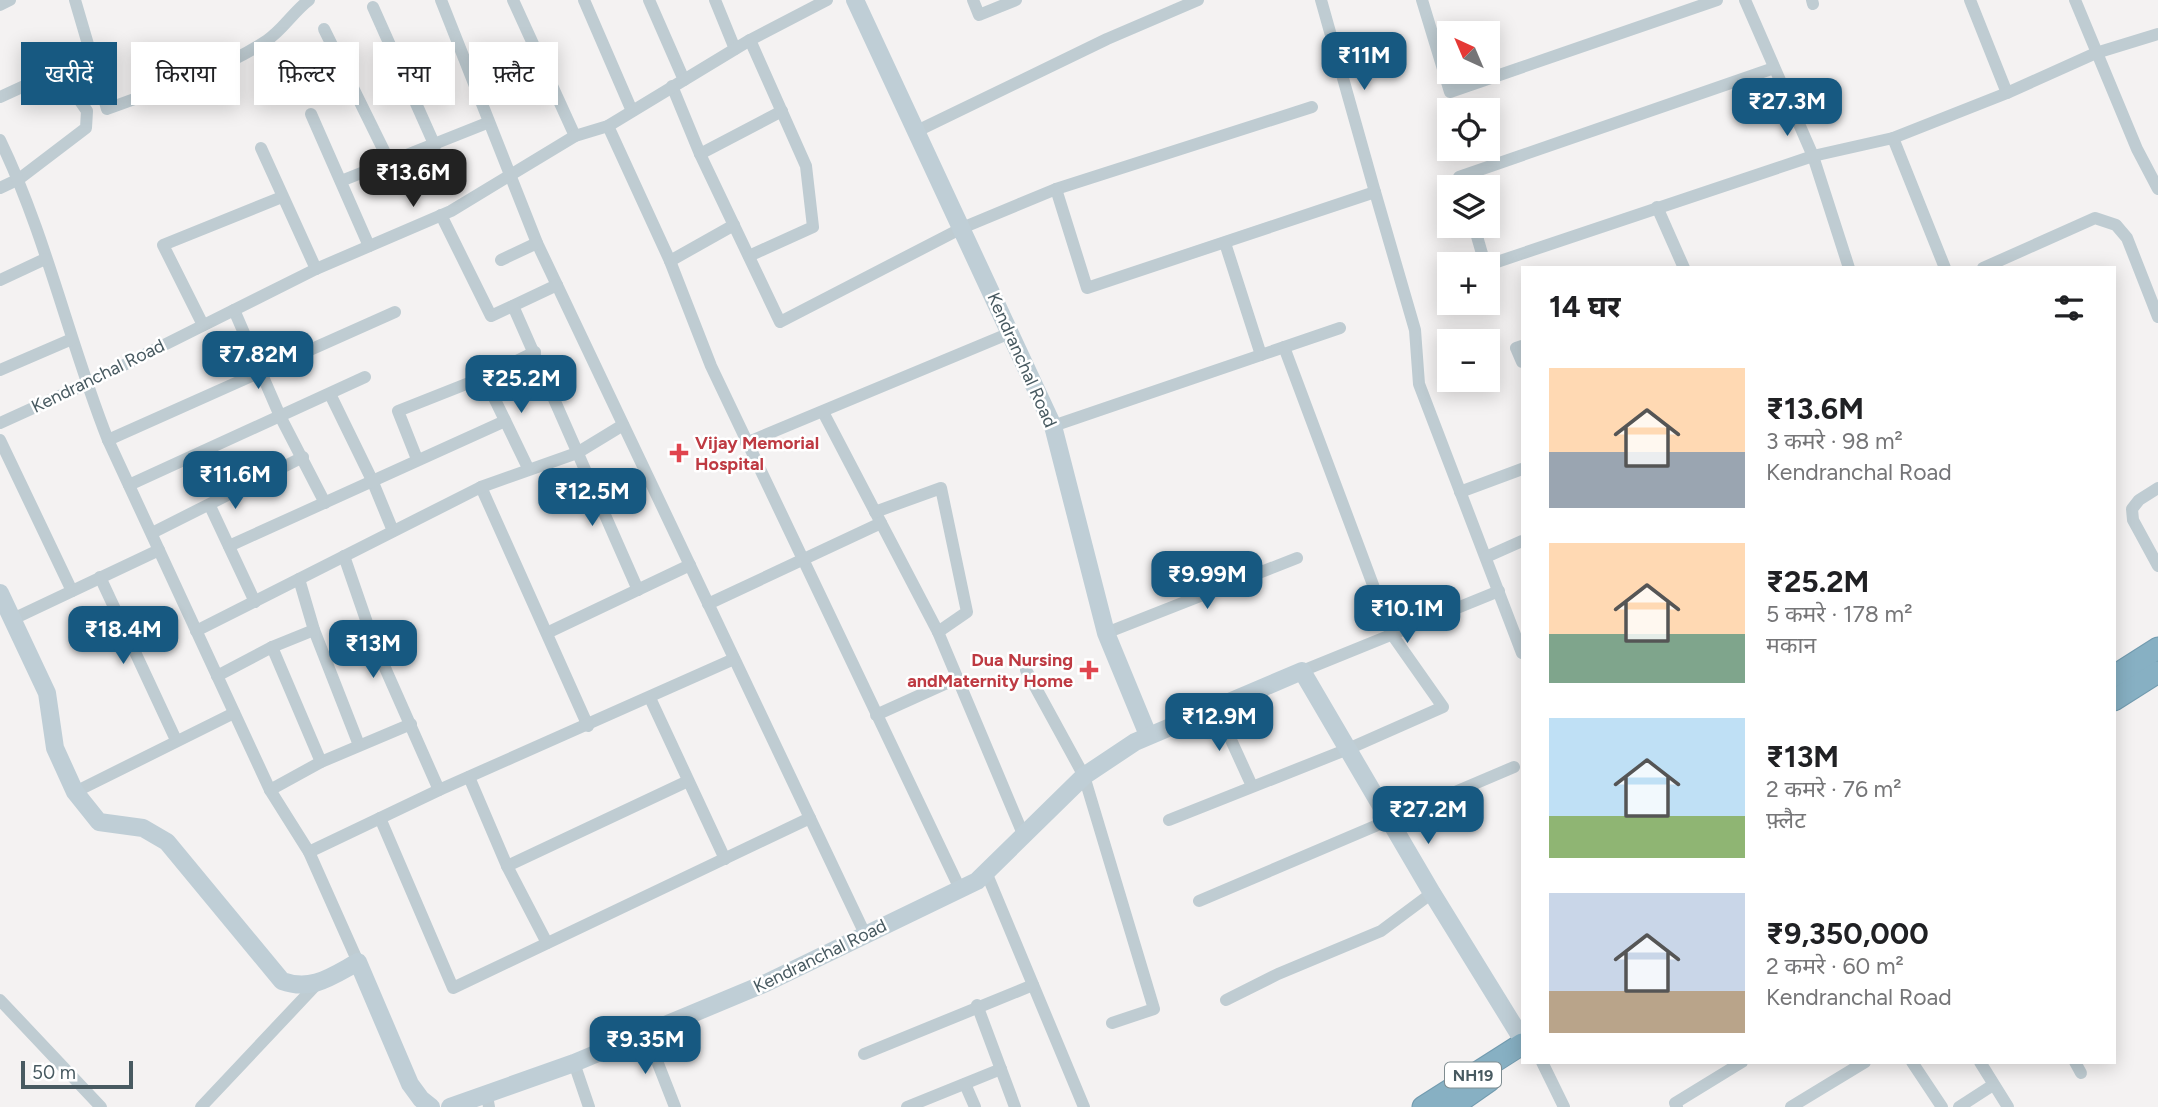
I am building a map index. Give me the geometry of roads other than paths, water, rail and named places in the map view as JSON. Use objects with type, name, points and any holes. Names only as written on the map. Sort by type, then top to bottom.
[{"type":"highway","points":[[2116,674],[2158,648]]},
{"type":"highway","points":[[2116,699],[2158,672]]},
{"type":"highway","name":"NH19","points":[[1423,1107],[1521,1043]]},
{"type":"highway","name":"NH19","points":[[1452,1107],[1521,1059]]},
{"type":"street","points":[[0,5],[10,0]]},
{"type":"street","points":[[75,0],[107,109],[196,76],[268,40],[293,11],[309,0]]},
{"type":"street","points":[[441,0],[487,123],[537,243],[864,934]]},
{"type":"street","points":[[513,0],[575,136]]},
{"type":"street","points":[[584,0],[632,111]]},
{"type":"street","points":[[649,0],[684,79]]},
{"type":"street","points":[[715,0],[735,49]]},
{"type":"street","name":"Kendranchal Road","points":[[0,423],[86,384],[316,269],[441,215],[575,136],[608,126],[750,40],[827,0]]},
{"type":"street","name":"Kendranchal Road","points":[[855,0],[1053,426],[1106,633],[1148,735]]},
{"type":"street","points":[[973,0],[979,15],[1016,0]]},
{"type":"street","points":[[917,131],[1107,39],[1198,0]]},
{"type":"street","points":[[1321,0],[1415,330],[1419,384],[1521,650]]},
{"type":"street","points":[[1422,0],[1450,92],[1717,0]]},
{"type":"street","points":[[1745,0],[1812,156],[1848,266]]},
{"type":"street","points":[[1970,0],[2007,93]]},
{"type":"street","points":[[2075,0],[2158,189]]},
{"type":"street","points":[[373,7],[435,146]]},
{"type":"street","points":[[324,29],[389,161]]},
{"type":"street","points":[[1500,260],[1812,156],[1893,138],[2007,93],[2096,53],[2158,34]]},
{"type":"street","points":[[749,256],[813,227],[806,166],[750,40]]},
{"type":"street","points":[[1466,175],[1774,68]]},
{"type":"street","points":[[0,97],[59,70],[87,110],[86,128],[19,179],[0,188]]},
{"type":"street","points":[[672,86],[700,154],[780,322],[962,228],[1056,189],[1312,107]]},
{"type":"street","points":[[700,154],[782,111]]},
{"type":"street","points":[[311,114],[369,246]]},
{"type":"street","points":[[341,181],[435,146],[487,123]]},
{"type":"street","points":[[608,126],[670,261],[710,366],[960,889]]},
{"type":"street","points":[[1893,138],[1944,266]]},
{"type":"street","points":[[0,140],[19,179],[86,384],[108,440],[270,790],[309,852],[410,1084],[431,1107]]},
{"type":"street","points":[[261,148],[316,269]]},
{"type":"street","points":[[1056,189],[1087,288],[1375,192]]},
{"type":"street","points":[[202,325],[163,245],[282,197]]},
{"type":"street","points":[[1657,207],[1683,266]]},
{"type":"street","points":[[441,215],[491,316],[557,285]]},
{"type":"street","points":[[1987,266],[2095,218],[2116,225],[2122,231],[2158,317]]},
{"type":"street","points":[[670,261],[734,225]]},
{"type":"street","points":[[501,260],[537,243]]},
{"type":"street","points":[[1225,243],[1261,355]]},
{"type":"street","points":[[0,280],[45,259]]},
{"type":"street","points":[[2144,282],[2158,277]]},
{"type":"street","points":[[513,306],[535,352],[550,396],[638,590]]},
{"type":"street","points":[[234,310],[280,416],[325,503]]},
{"type":"street","points":[[108,440],[395,312]]},
{"type":"street","points":[[1053,426],[1340,328]]},
{"type":"street","points":[[746,443],[1010,333]]},
{"type":"street","points":[[0,370],[72,339]]},
{"type":"street","points":[[1521,346],[1516,348],[1521,360]]},
{"type":"street","points":[[1169,820],[1348,749],[1443,707],[1391,634],[1284,347]]},
{"type":"street","points":[[417,459],[398,411],[484,377],[535,352]]},
{"type":"street","points":[[129,485],[365,377]]},
{"type":"street","points":[[484,377],[528,468]]},
{"type":"street","points":[[330,394],[372,480],[393,531]]},
{"type":"street","points":[[823,412],[938,632],[1023,834]]},
{"type":"street","points":[[229,546],[505,421]]},
{"type":"street","points":[[196,631],[481,487],[528,468],[577,453],[623,425]]},
{"type":"street","points":[[0,440],[72,591]]},
{"type":"street","points":[[152,533],[303,457]]},
{"type":"street","points":[[1460,492],[1521,469]]},
{"type":"street","points":[[481,487],[549,632],[589,726]]},
{"type":"street","points":[[708,604],[802,560],[878,517],[941,488],[967,612],[938,632]]},
{"type":"street","points":[[2158,488],[2139,499],[2132,509],[2133,520],[2158,566]]},
{"type":"street","points":[[210,506],[255,602]]},
{"type":"street","points":[[1486,557],[1521,541]]},
{"type":"street","points":[[13,619],[159,550]]},
{"type":"street","points":[[344,556],[374,643],[439,790]]},
{"type":"street","points":[[1106,633],[1297,558]]},
{"type":"street","points":[[549,632],[690,565]]},
{"type":"street","points":[[100,577],[176,740]]},
{"type":"street","points":[[299,579],[314,630],[359,745]]},
{"type":"street","name":"Kendranchal Road","points":[[450,1107],[488,1102],[774,979],[977,881],[1084,776],[1148,735],[1499,591]]},
{"type":"street","points":[[0,593],[47,693],[55,748],[75,792],[99,822],[143,828],[167,842],[282,981],[295,986],[316,985]]},
{"type":"street","points":[[217,676],[272,647],[314,630]]},
{"type":"street","points":[[272,647],[321,762]]},
{"type":"street","points":[[309,852],[439,790],[589,726],[734,659]]},
{"type":"street","points":[[1026,670],[1084,776],[1154,1009],[1112,1023]]},
{"type":"street","points":[[1302,671],[1521,1040]]},
{"type":"street","points":[[876,715],[958,678]]},
{"type":"street","points":[[650,698],[725,859]]},
{"type":"street","points":[[1216,707],[1252,786]]},
{"type":"street","points":[[75,792],[234,713]]},
{"type":"street","points":[[270,790],[321,762],[411,723]]},
{"type":"street","points":[[1199,901],[1514,767]]},
{"type":"street","points":[[469,777],[507,866],[547,943]]},
{"type":"street","points":[[507,866],[688,782]]},
{"type":"street","points":[[380,818],[453,988],[810,818]]},
{"type":"street","points":[[986,872],[1084,1107]]},
{"type":"street","points":[[1226,1000],[1278,974],[1381,930],[1432,893]]},
{"type":"street","points":[[201,1107],[316,985],[358,962]]},
{"type":"street","points":[[864,1054],[977,1005],[1033,985]]},
{"type":"street","points":[[0,1000],[101,1107]]},
{"type":"street","points":[[977,1005],[1015,1107]]},
{"type":"street","points":[[646,1033],[675,1107]]},
{"type":"street","points":[[574,1063],[589,1107]]},
{"type":"street","points":[[1543,1064],[1564,1107]]},
{"type":"street","points":[[1677,1107],[1675,1103],[1739,1064]]},
{"type":"street","points":[[1791,1107],[1862,1064]]},
{"type":"street","points":[[1913,1064],[1942,1107]]},
{"type":"street","points":[[1981,1064],[2008,1107]]},
{"type":"street","points":[[915,1106],[1001,1069]]},
{"type":"street","points":[[965,1084],[975,1107]]},
{"type":"street","points":[[1959,1107],[1993,1085]]},
{"type":"place","name":"Vijay Memorial Hospital","points":[[679,453]]},
{"type":"place","name":"Dua Nursing andMaternity Home","points":[[1089,670]]}]
